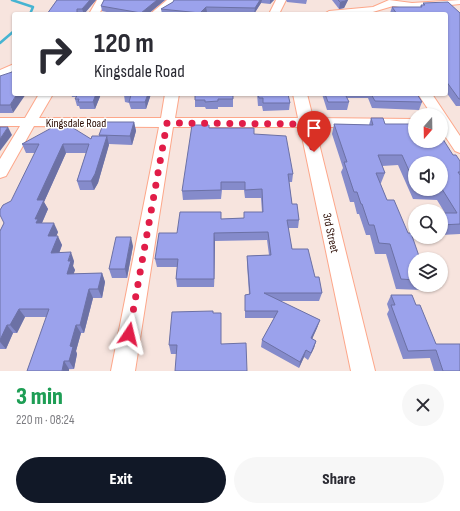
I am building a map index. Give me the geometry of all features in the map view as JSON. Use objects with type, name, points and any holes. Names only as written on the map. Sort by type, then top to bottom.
[{"type":"street","points":[[95,12],[102,0]]},
{"type":"street","points":[[275,12],[281,0]]},
{"type":"street","points":[[158,12],[169,6],[171,1]]},
{"type":"street","points":[[372,12],[393,2],[412,6],[458,3]]},
{"type":"street","points":[[0,172],[45,96]]},
{"type":"street","points":[[123,371],[172,96]]},
{"type":"street","name":"3rd Street","points":[[300,96],[363,371]]},
{"type":"street","points":[[426,96],[434,108]]},
{"type":"street","points":[[448,121],[460,122]]},
{"type":"street","name":"Kingsdale Road","points":[[0,122],[408,123]]},
{"type":"street","points":[[448,130],[460,148]]},
{"type":"building","points":[[57,0],[90,0],[82,9],[77,9],[77,12],[48,12]]},
{"type":"building","points":[[104,0],[157,0],[142,12],[101,6]]},
{"type":"building","points":[[174,0],[260,0],[255,8],[206,7],[201,12],[161,9]]},
{"type":"building","points":[[338,0],[346,0],[346,1],[340,2]]},
{"type":"building","points":[[448,2],[460,13],[460,99],[448,84],[448,12],[396,12],[392,7],[422,7],[421,5],[425,5],[423,3]]},
{"type":"building","points":[[12,72],[12,96],[16,96],[10,105],[0,105],[0,76]]},
{"type":"building","points":[[77,96],[95,96],[93,102],[78,102],[79,99],[75,99]]},
{"type":"building","points":[[131,96],[147,96],[145,102],[129,102]]},
{"type":"building","points":[[195,96],[233,96],[233,99],[218,99],[218,101],[205,102],[205,100],[195,100]]},
{"type":"building","points":[[258,96],[288,96],[290,103],[263,103],[263,98],[259,98]]},
{"type":"building","points":[[326,96],[346,96],[349,102],[328,102]]},
{"type":"building","points":[[372,96],[418,96],[422,102],[375,101]]},
{"type":"building","points":[[371,118],[383,118],[385,124],[408,124],[408,148],[448,147],[453,155],[456,155],[460,161],[460,172],[458,172],[460,175],[460,224],[448,225],[448,213],[457,213],[446,196],[448,196],[448,156],[408,156],[408,168],[402,155],[378,155],[385,173],[376,173],[387,200],[394,200],[408,233],[408,244],[415,244],[418,252],[408,252],[408,280],[401,279],[390,244],[379,243],[374,225],[369,225],[357,192],[354,192],[344,162],[347,162],[334,124],[373,125]]},
{"type":"building","points":[[104,122],[134,122],[130,136],[99,135]]},
{"type":"building","points":[[192,125],[209,125],[209,128],[254,128],[254,134],[286,136],[293,174],[288,174],[292,204],[297,204],[299,220],[287,220],[292,249],[308,249],[315,277],[319,277],[322,293],[264,293],[320,320],[311,338],[316,341],[311,353],[306,350],[300,362],[262,340],[278,311],[245,311],[245,295],[250,294],[247,256],[271,255],[268,232],[214,233],[214,279],[176,279],[178,259],[155,259],[159,233],[177,233],[180,212],[221,212],[221,219],[244,218],[244,212],[263,212],[262,189],[245,190],[245,182],[221,182],[221,190],[182,191]]},
{"type":"building","points":[[55,126],[70,126],[91,139],[92,136],[107,136],[95,174],[91,181],[77,181],[89,144],[63,144],[37,200],[44,200],[35,219],[38,219],[36,223],[54,223],[48,236],[58,236],[51,253],[71,252],[68,261],[71,261],[67,274],[102,273],[98,289],[89,289],[80,325],[76,325],[70,346],[73,347],[69,361],[64,361],[62,371],[27,371],[49,309],[19,309],[10,325],[7,325],[0,340],[0,231],[4,223],[0,215],[0,210],[3,205],[11,201],[39,144],[22,144]]},
{"type":"building","points":[[0,127],[8,127],[0,139]]},
{"type":"building","points":[[116,237],[131,237],[125,269],[109,269]]},
{"type":"building","points":[[391,295],[412,295],[416,305],[420,305],[436,344],[460,344],[460,371],[443,371],[436,350],[408,351],[391,305],[395,305]]},
{"type":"building","points":[[213,311],[213,313],[221,313],[221,344],[246,343],[247,371],[175,371],[177,345],[169,345],[172,312]]},
{"type":"waterway","points":[[12,0],[33,7],[31,12]]},
{"type":"waterway","points":[[0,43],[12,33]]},
{"type":"route","points":[[129,334],[167,123],[307,124],[314,152]]}]
